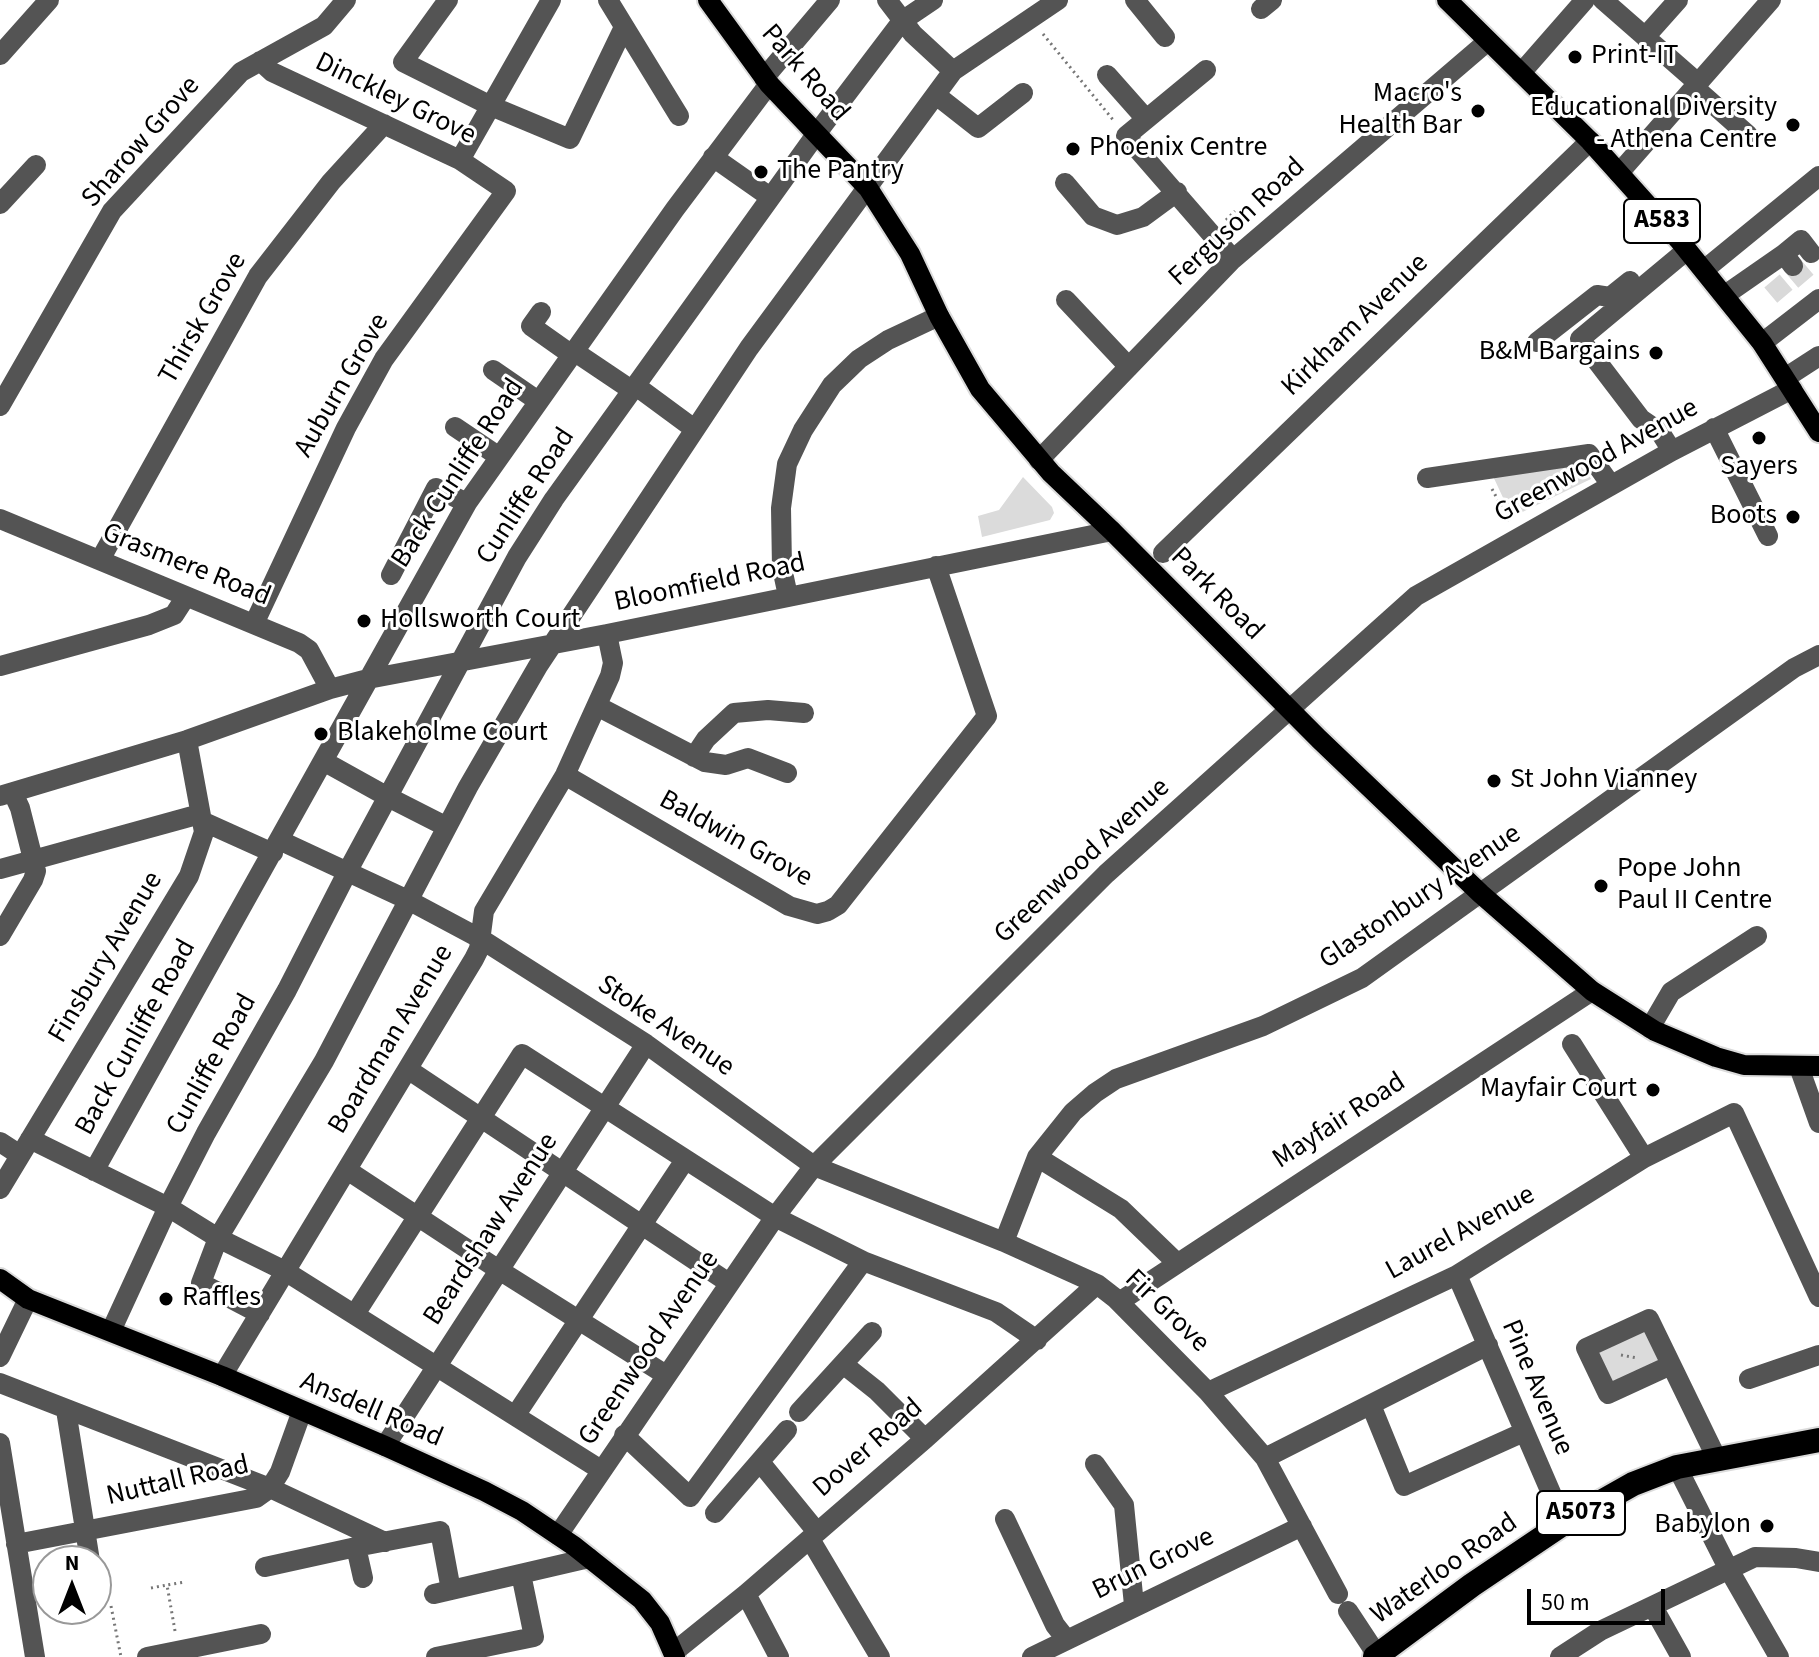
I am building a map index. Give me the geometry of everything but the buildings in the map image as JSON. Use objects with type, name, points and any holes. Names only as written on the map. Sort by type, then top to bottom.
[{"type":"highway","name":"Waterloo Road","points":[[1376,1656],[1472,1585],[1564,1523],[1633,1484],[1677,1467],[1819,1440]]},
{"type":"main road","name":"Park Road","points":[[708,0],[766,81],[868,188],[910,254],[939,316],[980,389],[1039,460],[1290,710],[1481,894],[1592,991],[1679,1043],[1744,1065],[1809,1066]]},
{"type":"main road","name":"A583","points":[[1447,0],[1590,141],[1683,245],[1762,343],[1817,424]]},
{"type":"main road","name":"Ansdell Road","points":[[0,1279],[28,1299],[222,1376],[484,1491],[558,1535],[642,1600],[660,1623],[674,1655]]},
{"type":"street","points":[[0,55],[49,0]]},
{"type":"street","name":"Sharow Grove","points":[[0,406],[112,211],[241,72],[324,26],[346,0]]},
{"type":"street","points":[[448,0],[403,62],[491,106],[570,139],[624,27]]},
{"type":"street","points":[[460,160],[551,0]]},
{"type":"street","points":[[608,0],[679,116]]},
{"type":"street","name":"Back Cunliffe Road","points":[[94,1171],[467,503],[766,81],[830,0]]},
{"type":"street","points":[[887,0],[902,21],[953,71]]},
{"type":"street","name":"Cunliffe Road","points":[[111,1331],[168,1207],[524,545],[817,133],[902,21],[933,0]]},
{"type":"street","points":[[260,1314],[201,1283],[218,1238],[324,1061],[447,827],[552,643],[749,348],[953,71],[1058,0]]},
{"type":"street","points":[[1135,0],[1165,37]]},
{"type":"street","points":[[1521,73],[1585,0]]},
{"type":"street","points":[[1603,0],[1748,135]]},
{"type":"street","points":[[1645,37],[1678,0]]},
{"type":"street","points":[[1619,173],[1771,0]]},
{"type":"street","name":"Ferguson Road","points":[[1039,460],[1233,259],[1488,41]]},
{"type":"street","name":"Dinckley Grove","points":[[260,61],[272,72],[460,160],[506,191]]},
{"type":"street","points":[[1206,70],[1126,136],[1233,259]]},
{"type":"street","points":[[1107,75],[1146,119]]},
{"type":"street","points":[[936,95],[978,128],[1023,93]]},
{"type":"street","name":"Thirsk Grove","points":[[100,560],[258,276],[331,182],[384,124]]},
{"type":"street","name":"Kirkham Avenue","points":[[1163,553],[1590,141]]},
{"type":"street","points":[[713,157],[770,197]]},
{"type":"street","points":[[0,204],[36,165]]},
{"type":"street","points":[[1704,270],[1819,176]]},
{"type":"street","points":[[1065,183],[1093,216],[1117,225],[1143,217],[1177,192]]},
{"type":"street","name":"Auburn Grove","points":[[254,624],[346,428],[384,359],[506,191]]},
{"type":"street","points":[[1725,295],[1789,260],[1801,240],[1811,253]]},
{"type":"street","points":[[1537,342],[1597,295],[1610,297],[1683,245]]},
{"type":"street","points":[[1672,451],[1660,432],[1641,419],[1580,339],[1683,245]]},
{"type":"street","points":[[1762,343],[1793,307],[1816,294]]},
{"type":"street","points":[[1066,300],[1129,367]]},
{"type":"street","points":[[541,312],[531,326],[634,388],[693,428]]},
{"type":"street","points":[[788,596],[782,568],[781,508],[787,464],[803,430],[832,385],[859,359],[888,340],[939,316]]},
{"type":"street","name":"Greenwood Avenue","points":[[558,1535],[729,1283],[814,1166],[1106,874],[1416,596],[1789,384],[1819,356]]},
{"type":"street","points":[[493,370],[538,401]]},
{"type":"street","points":[[455,427],[498,456]]},
{"type":"street","points":[[1714,428],[1768,536]]},
{"type":"street","points":[[1427,478],[1589,454],[1611,485]]},
{"type":"street","points":[[391,575],[436,488],[467,503]]},
{"type":"street","name":"Grasmere Road","points":[[0,519],[299,643],[309,650],[330,689]]},
{"type":"street","name":"Bloomfield Road","points":[[6,795],[187,740],[330,689],[368,679],[607,634],[1112,531]]},
{"type":"street","name":"Baldwin Grove","points":[[565,775],[789,906],[817,914],[838,905],[987,716],[936,566]]},
{"type":"street","points":[[0,666],[149,625],[174,615],[185,598]]},
{"type":"street","name":"Boardman Avenue","points":[[222,1376],[474,959],[481,939],[484,911],[565,775],[597,706],[613,663],[607,634]]},
{"type":"street","name":"Glastonbury Avenue","points":[[1004,1242],[1037,1157],[1073,1112],[1116,1079],[1263,1026],[1362,978],[1794,668],[1819,655]]},
{"type":"street","points":[[597,706],[705,762],[726,765],[752,759],[787,773]]},
{"type":"street","points":[[694,757],[724,719],[734,713],[768,710],[804,713]]},
{"type":"street","name":"Finsbury Avenue","points":[[0,1189],[189,876],[204,832],[187,740]]},
{"type":"street","points":[[325,762],[447,827]]},
{"type":"street","points":[[0,936],[36,871],[6,795]]},
{"type":"street","points":[[0,869],[201,817]]},
{"type":"street","name":"Stoke Avenue","points":[[201,817],[348,872],[481,939],[646,1044],[814,1166]]},
{"type":"street","points":[[1650,1028],[1671,992],[1757,936]]},
{"type":"street","name":"Mayfair Road","points":[[1119,1302],[1592,991]]},
{"type":"street","name":"Beardshaw Avenue","points":[[385,1446],[646,1044]]},
{"type":"street","points":[[1572,1044],[1644,1158]]},
{"type":"street","points":[[355,1314],[522,1054],[775,1217],[863,1261],[996,1312],[1037,1340]]},
{"type":"street","points":[[1809,1066],[1819,1123]]},
{"type":"street","points":[[409,1070],[729,1283]]},
{"type":"street","name":"Laurel Avenue","points":[[1208,1392],[1457,1275],[1644,1158],[1734,1113],[1819,1297]]},
{"type":"street","points":[[0,1142],[25,1147],[94,1171],[168,1207],[218,1238],[285,1271],[601,1470]]},
{"type":"street","points":[[1037,1157],[1121,1209],[1176,1262]]},
{"type":"street","points":[[515,1416],[685,1160]]},
{"type":"street","name":"Fir Grove","points":[[814,1166],[1004,1242],[1097,1284],[1119,1302],[1208,1392],[1265,1458],[1376,1656]]},
{"type":"street","points":[[347,1170],[666,1375]]},
{"type":"street","points":[[624,1435],[690,1497],[863,1261]]},
{"type":"street","name":"Pine Avenue","points":[[1457,1275],[1564,1523]]},
{"type":"street","name":"Dover Road","points":[[674,1655],[925,1439],[1097,1284]]},
{"type":"street","points":[[0,1357],[28,1299]]},
{"type":"street","points":[[1671,1365],[1608,1394],[1586,1348],[1649,1319],[1717,1459]]},
{"type":"street","points":[[799,1412],[872,1332]]},
{"type":"street","points":[[1265,1458],[1488,1345]]},
{"type":"street","points":[[1749,1379],[1819,1355]]},
{"type":"street","points":[[843,1364],[877,1391],[925,1439]]},
{"type":"street","points":[[0,1383],[270,1488],[385,1542]]},
{"type":"street","points":[[1371,1405],[1404,1486],[1524,1432]]},
{"type":"street","points":[[66,1410],[87,1545]]},
{"type":"street","name":"Nuttall Road","points":[[16,1544],[256,1498],[270,1488],[280,1472],[302,1411]]},
{"type":"street","points":[[715,1513],[787,1430]]},
{"type":"street","points":[[0,1443],[3,1477],[35,1657]]},
{"type":"street","points":[[760,1462],[814,1535],[880,1657]]},
{"type":"street","points":[[1095,1464],[1124,1505],[1134,1605]]},
{"type":"street","points":[[1677,1467],[1728,1568],[1779,1657]]},
{"type":"street","points":[[1005,1519],[1055,1625],[1066,1639]]},
{"type":"street","name":"Brun Grove","points":[[1032,1657],[1302,1526]]},
{"type":"street","points":[[265,1567],[440,1531],[443,1592],[589,1558]]},
{"type":"street","points":[[356,1547],[363,1578]]},
{"type":"street","points":[[1560,1657],[1600,1631],[1755,1557],[1819,1562]]},
{"type":"street","points":[[436,1657],[534,1637],[521,1574]]},
{"type":"street","points":[[746,1594],[779,1657]]},
{"type":"street","points":[[1653,1607],[1681,1657]]},
{"type":"street","points":[[147,1657],[178,1651],[204,1651],[261,1634]]},
{"type":"path","points":[[1031,18],[1126,136]]},
{"type":"path","points":[[1482,471],[1519,537]]},
{"type":"path","points":[[1586,1348],[1671,1365]]},
{"type":"path","points":[[151,1588],[185,1582]]},
{"type":"path","points":[[167,1585],[178,1651]]},
{"type":"path","points":[[111,1625],[121,1657]]},
{"type":"shaded area","points":[[1581,462],[1591,479],[1512,517],[1492,474]]},
{"type":"shaded area","points":[[1023,477],[1052,507],[1054,513],[1050,520],[982,537],[978,516],[999,510]]},
{"type":"shaded area","points":[[1649,1319],[1671,1365],[1608,1394],[1586,1348]]},
{"type":"tunnel","points":[[1793,266],[1809,285]]},
{"type":"tunnel","points":[[1772,281],[1788,300]]},
{"type":"place","name":"Print-IT","points":[[1575,57]]},
{"type":"place","name":"Macro's Health Bar","points":[[1478,111]]},
{"type":"place","name":"Educational Diversity - Athena Centre","points":[[1793,125]]},
{"type":"place","name":"Phoenix Centre","points":[[1073,149]]},
{"type":"place","name":"The Pantry","points":[[761,172]]},
{"type":"place","name":"B&M Bargains","points":[[1656,353]]},
{"type":"place","name":"Sayers","points":[[1759,438]]},
{"type":"place","name":"Boots","points":[[1793,517]]},
{"type":"place","name":"Hollsworth Court","points":[[364,621]]},
{"type":"place","name":"Blakeholme Court","points":[[321,734]]},
{"type":"place","name":"St John Vianney","points":[[1494,781]]},
{"type":"place","name":"Pope John Paul II Centre","points":[[1601,886]]},
{"type":"place","name":"Mayfair Court","points":[[1653,1090]]},
{"type":"place","name":"Raffles","points":[[166,1299]]},
{"type":"place","name":"Babylon","points":[[1767,1526]]}]
